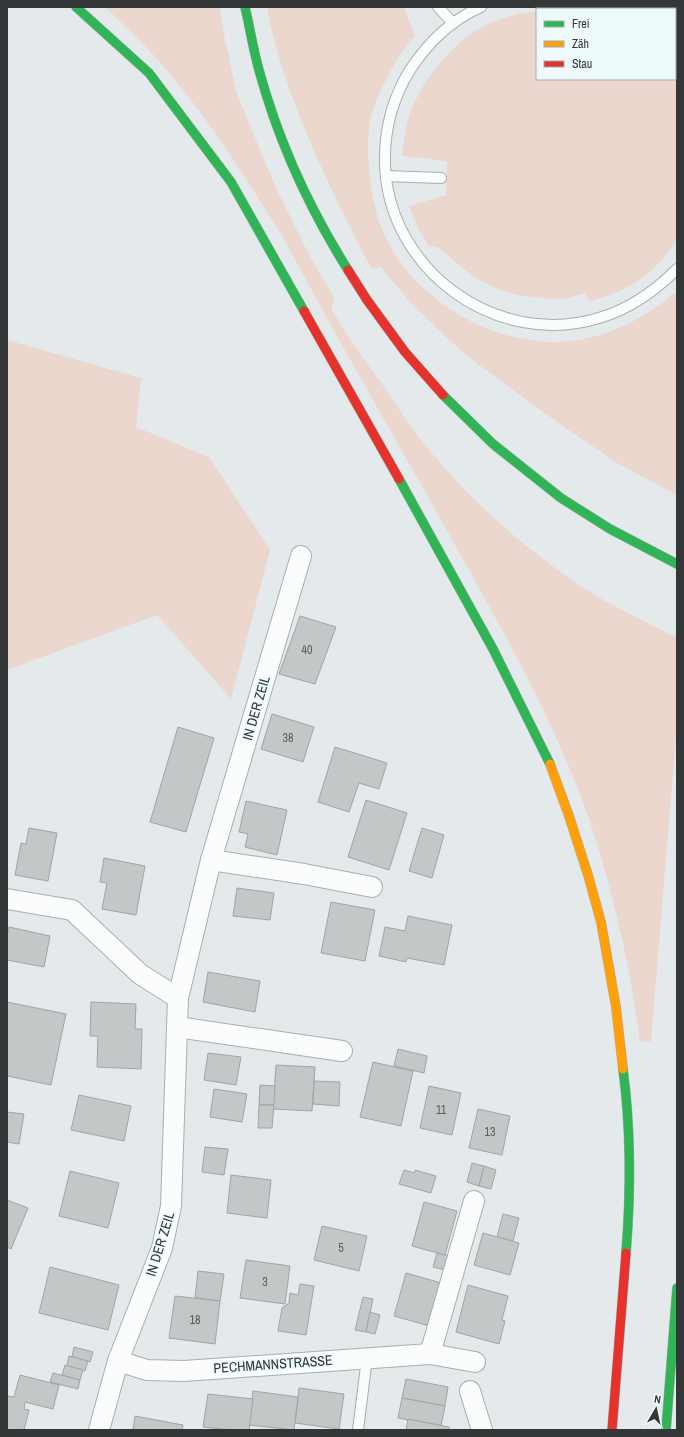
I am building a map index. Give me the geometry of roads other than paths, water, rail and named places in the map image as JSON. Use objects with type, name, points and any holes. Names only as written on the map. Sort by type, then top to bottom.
[{"type":"highway","points":[[76,7],[148,72],[231,182],[493,649],[552,769],[588,875],[601,922],[616,1007],[626,1091],[630,1168],[627,1237],[612,1430]]},
{"type":"highway","points":[[245,8],[261,75],[282,140],[312,208],[340,260],[377,317],[419,370],[460,414],[516,464],[570,504],[628,540],[677,564]]},
{"type":"highway","points":[[666,1430],[677,1288]]},
{"type":"street","name":"IN DER ZEIL","points":[[99,1430],[118,1361],[162,1248],[171,1206],[178,998],[211,860],[301,556]]},
{"type":"street","points":[[211,860],[304,874],[372,887]]},
{"type":"street","points":[[7,898],[72,910],[140,974],[178,998]]},
{"type":"street","points":[[177,1027],[342,1051]]},
{"type":"street","points":[[430,1354],[474,1201]]},
{"type":"street","name":"PECHMANNSTRASSE","points":[[118,1361],[147,1370],[184,1371],[430,1354],[475,1362]]},
{"type":"street","points":[[470,1391],[482,1430]]},
{"type":"lane","points":[[438,7],[453,24]]},
{"type":"lane","points":[[481,7],[453,24],[434,40],[417,59],[404,80],[394,102],[388,126],[385,152],[386,176],[391,201],[398,223],[409,245],[424,265],[440,282],[459,296],[480,308],[503,317],[526,323],[550,325],[574,323],[598,318],[621,310],[642,299],[661,285],[677,269]]},
{"type":"lane","points":[[646,7],[654,8]]},
{"type":"lane","points":[[386,176],[441,178]]},
{"type":"lane","points":[[358,1430],[367,1358]]}]
